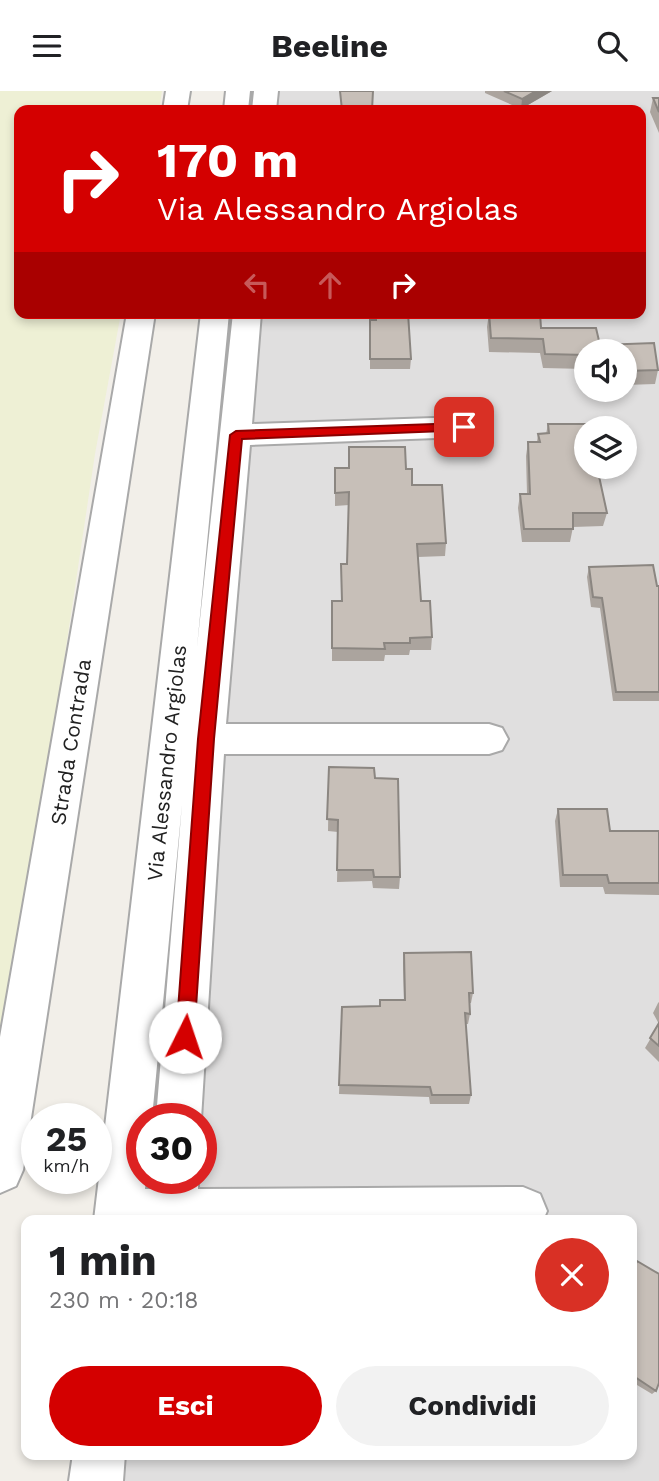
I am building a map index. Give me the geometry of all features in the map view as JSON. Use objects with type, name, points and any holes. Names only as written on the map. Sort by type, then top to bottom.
[{"type":"street","name":"Strada Contrada","points":[[0,1170],[140,319]]},
{"type":"street","name":"Via Alessandro Argiolas","points":[[119,1215],[214,319]]},
{"type":"street","name":"Via Alessandro Argiolas","points":[[180,1103],[206,739],[246,319]]},
{"type":"street","points":[[236,435],[464,427]]},
{"type":"street","name":"Via Alessandro Argiolas","points":[[206,739],[489,739]]},
{"type":"street","name":"Via Alessandro Argiolas","points":[[124,1215],[173,1196],[523,1211]]},
{"type":"street","points":[[96,1481],[98,1460]]},
{"type":"shaded area","points":[[256,91],[659,91],[659,1481],[123,1481],[125,1460],[637,1460],[637,1215],[148,1215],[150,1194],[217,1194],[217,1103],[159,1103],[234,319],[646,319],[646,105],[255,105]]},
{"type":"green space","points":[[0,91],[162,91],[160,105],[14,105],[14,319],[120,319],[95,454],[9,1028],[0,1028]]},
{"type":"building","points":[[340,91],[373,91],[372,105],[341,105]]},
{"type":"building","points":[[504,91],[536,91],[522,99]]},
{"type":"building","points":[[653,98],[659,98],[659,112]]},
{"type":"building","points":[[408,319],[411,359],[370,359],[370,320]]},
{"type":"building","points":[[489,319],[540,319],[541,328],[596,328],[599,339],[574,339],[574,355],[545,354],[543,339],[491,338]]},
{"type":"building","points":[[654,343],[658,370],[637,371],[637,344]]},
{"type":"building","points":[[548,424],[574,424],[574,479],[600,479],[607,513],[573,513],[573,529],[524,529],[520,494],[530,494],[528,442],[540,442],[538,434],[549,433]]},
{"type":"building","points":[[349,447],[405,447],[406,469],[412,469],[412,485],[442,485],[446,543],[417,544],[421,601],[430,601],[432,637],[410,638],[410,643],[384,643],[385,649],[332,648],[332,601],[342,601],[341,564],[347,564],[349,492],[335,493],[335,468],[349,468]]},
{"type":"building","points":[[653,565],[659,586],[659,692],[616,692],[602,598],[593,597],[589,567]]},
{"type":"building","points":[[329,767],[374,768],[375,778],[398,779],[400,877],[374,877],[373,870],[337,870],[338,820],[327,819]]},
{"type":"building","points":[[558,809],[607,809],[610,831],[659,831],[659,883],[609,883],[607,875],[563,875]]},
{"type":"building","points":[[471,952],[473,993],[469,993],[470,1014],[465,1013],[471,1095],[432,1095],[430,1087],[339,1085],[342,1007],[380,1006],[380,1000],[405,1000],[404,953]]},
{"type":"building","points":[[659,1023],[659,1046],[650,1038]]},
{"type":"building","points":[[637,1261],[659,1274],[659,1383],[656,1391],[637,1378]]},
{"type":"route","points":[[185,1037],[206,739],[236,435],[464,427]]}]
